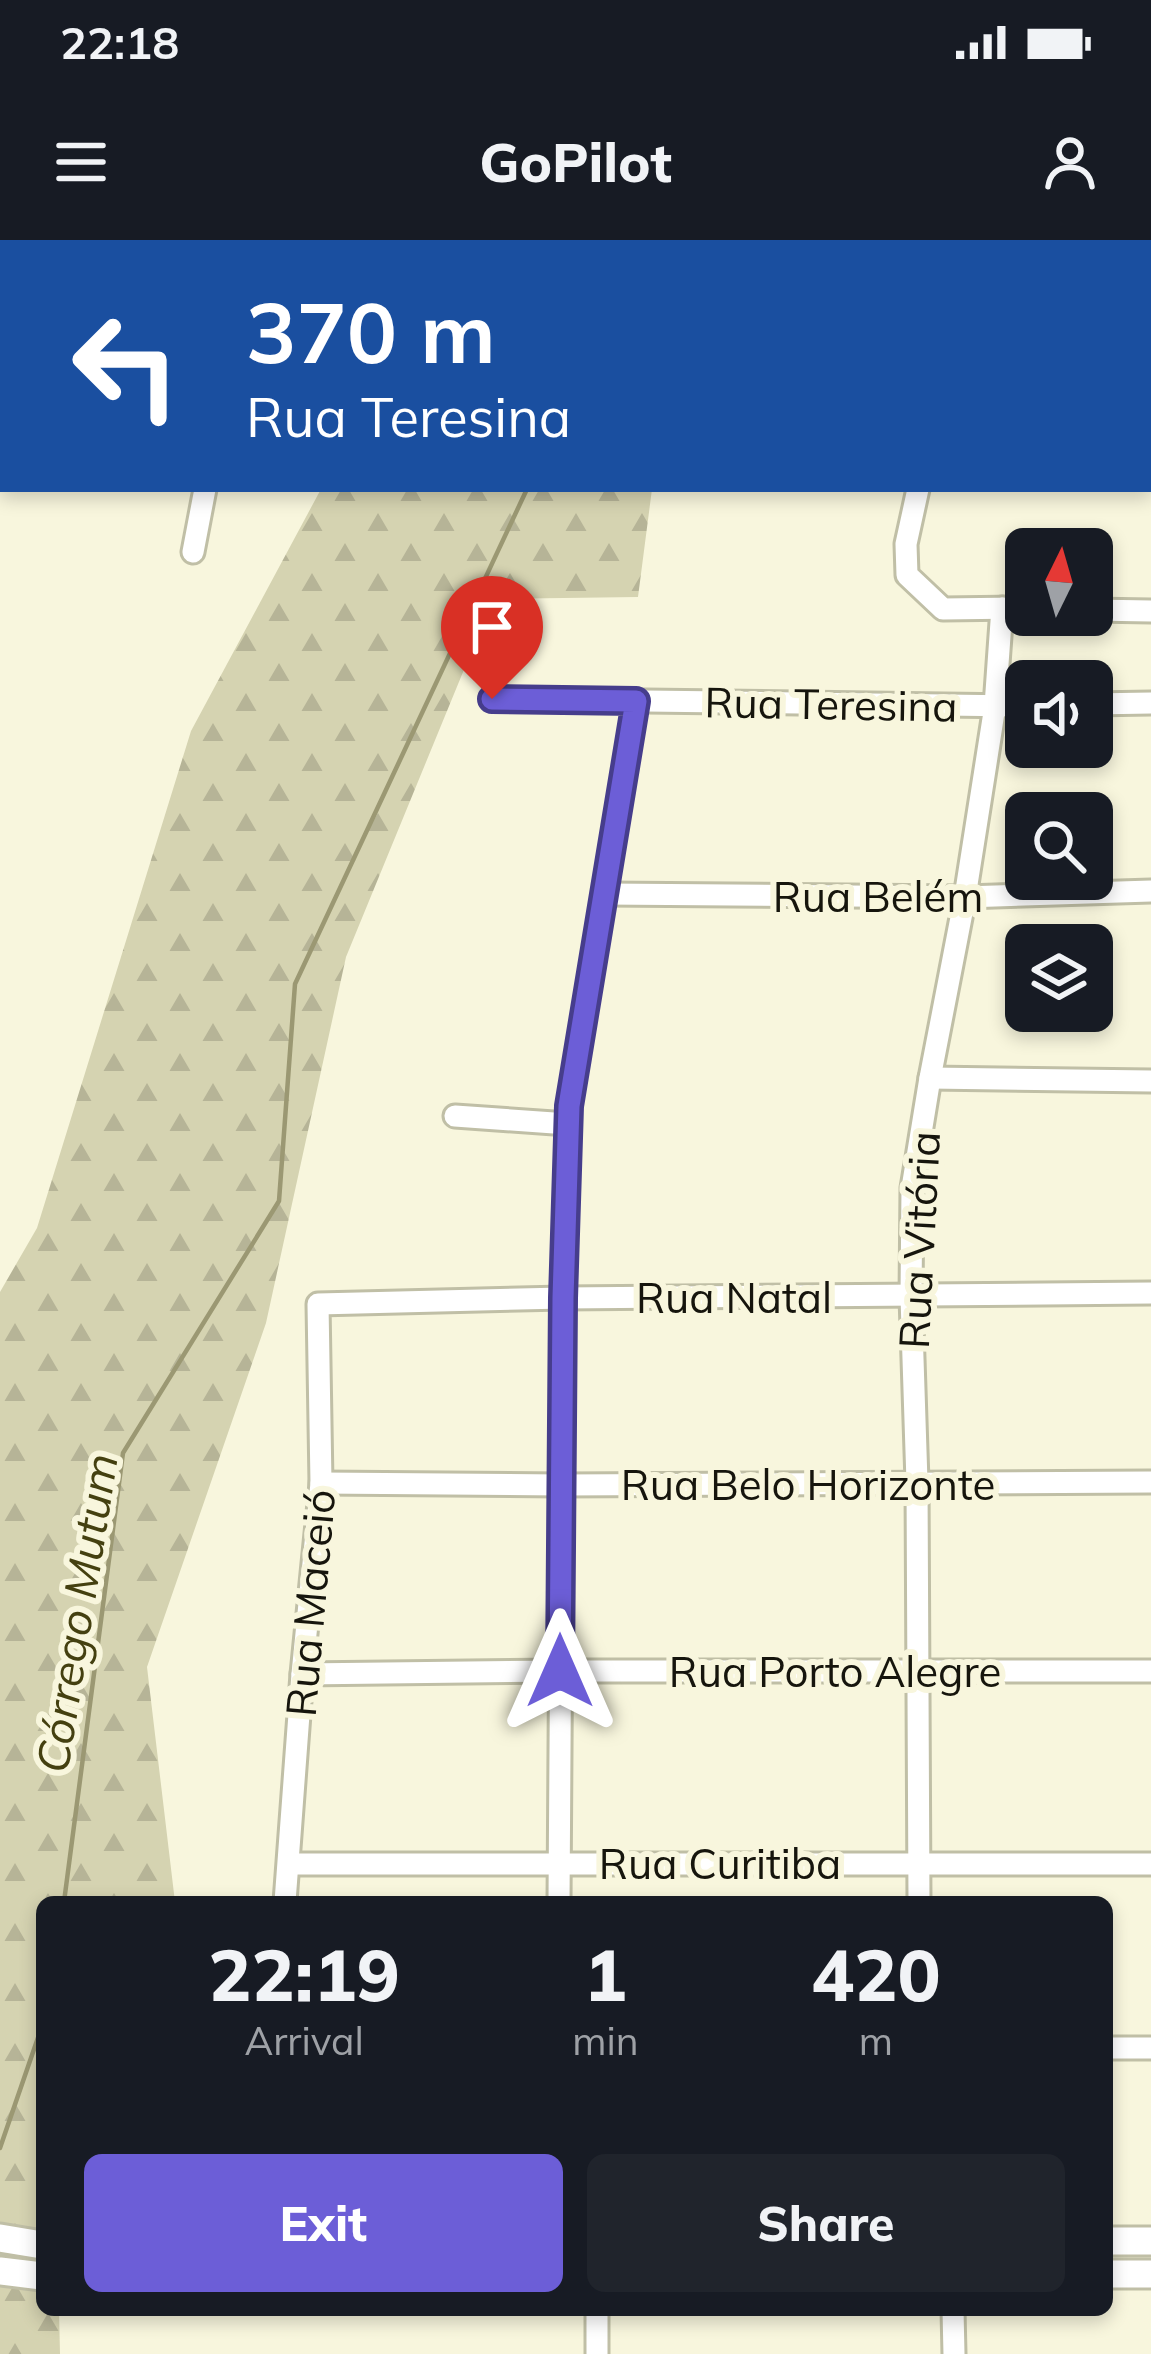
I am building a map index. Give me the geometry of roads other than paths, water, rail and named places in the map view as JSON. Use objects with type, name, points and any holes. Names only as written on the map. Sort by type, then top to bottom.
[{"type":"main road","points":[[0,2237],[36,2244]]},
{"type":"main road","points":[[1127,2241],[1129,2274]]},
{"type":"main road","points":[[0,2271],[36,2275]]},
{"type":"street","points":[[193,552],[204,492]]},
{"type":"street","points":[[917,492],[906,544],[907,574],[943,609],[1002,608]]},
{"type":"street","name":"Rua Vitória","points":[[919,1896],[912,1188],[995,706],[1002,608]]},
{"type":"street","points":[[1113,610],[1151,611]]},
{"type":"street","name":"Rua Teresina","points":[[492,699],[1005,706]]},
{"type":"street","points":[[559,1896],[568,1124],[636,701]]},
{"type":"street","points":[[1113,704],[1151,703]]},
{"type":"street","name":"Rua Belém","points":[[605,894],[965,897],[1151,891]]},
{"type":"street","points":[[930,1078],[1151,1081]]},
{"type":"street","points":[[455,1116],[568,1124]]},
{"type":"street","name":"Rua Natal","points":[[318,1304],[1151,1293]]},
{"type":"street","name":"Rua Maceió","points":[[286,1896],[321,1483],[318,1304]]},
{"type":"street","name":"Rua Belo Horizonte","points":[[321,1483],[1151,1482]]},
{"type":"street","name":"Rua Porto Alegre","points":[[302,1674],[1151,1671]]},
{"type":"street","name":"Rua Curitiba","points":[[290,1864],[1151,1864]]},
{"type":"street","points":[[1113,2048],[1151,2048]]},
{"type":"street","points":[[596,2354],[597,2316]]},
{"type":"street","points":[[953,2316],[954,2354]]},
{"type":"waterway","name":"Córrego Mutum","points":[[65,1896],[123,1453],[279,1201],[295,984],[526,492]]},
{"type":"waterway","name":"Córrego Mutum","points":[[0,2148],[36,2043]]}]
